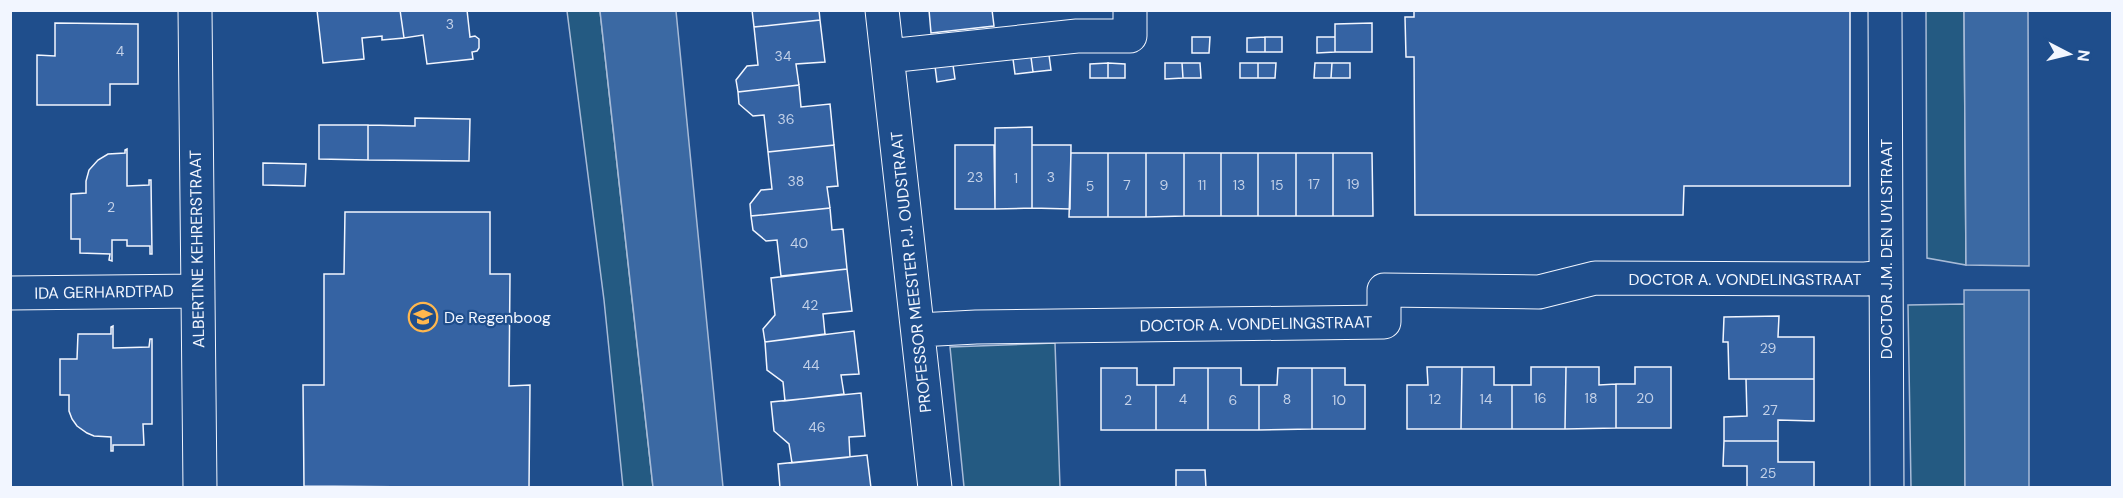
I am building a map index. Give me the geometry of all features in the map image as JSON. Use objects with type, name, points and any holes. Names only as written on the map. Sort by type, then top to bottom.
[{"type":"street","name":"ALBERTINE KEHRERSTRAAT","points":[[195,10],[200,488]]},
{"type":"street","name":"PROFESSOR MEESTER P.J. OUDSTRAAT","points":[[882,10],[934,488]]},
{"type":"street","points":[[888,56],[1077,36],[1130,36],[1130,10]]},
{"type":"street","name":"DOCTOR J.M. DEN UYLSTRAAT","points":[[1885,10],[1887,488]]},
{"type":"street","name":"DOCTOR A. VONDELINGSTRAAT","points":[[918,330],[976,327],[1384,322],[1384,290],[1539,292],[1595,278],[1885,278]]},
{"type":"street","name":"IDA GERHARDTPAD","points":[[10,293],[198,291]]},
{"type":"shaded area","points":[[567,11],[600,11],[653,487],[623,487],[604,300]]},
{"type":"shaded area","points":[[600,11],[676,11],[723,487],[653,487]]},
{"type":"shaded area","points":[[1926,11],[1964,11],[1966,265],[1927,258]]},
{"type":"shaded area","points":[[1964,11],[2028,11],[2029,266],[1966,265]]},
{"type":"shaded area","points":[[1964,290],[2029,290],[2029,487],[1965,487]]},
{"type":"shaded area","points":[[1965,304],[1965,487],[1911,487],[1908,305]]},
{"type":"shaded area","points":[[1055,343],[1060,487],[964,487],[950,347]]},
{"type":"building","points":[[317,10],[400,10],[404,38],[382,40],[382,36],[362,38],[364,59],[323,63]]},
{"type":"building","points":[[400,10],[467,10],[470,37],[475,36],[479,39],[479,48],[472,52],[473,59],[427,64],[423,35],[404,38]]},
{"type":"building","points":[[752,10],[819,10],[820,20],[754,27]]},
{"type":"building","points":[[929,10],[992,10],[994,26],[931,33]]},
{"type":"building","points":[[1414,10],[1850,10],[1850,186],[1684,186],[1683,215],[1415,215],[1414,57],[1406,57],[1405,17],[1414,17]]},
{"type":"building","points":[[820,20],[825,62],[796,64],[799,85],[738,92],[736,80],[747,66],[758,65],[754,27]]},
{"type":"building","points":[[55,23],[138,24],[138,84],[110,84],[110,105],[37,105],[37,55],[55,56]]},
{"type":"building","points":[[1372,23],[1372,52],[1335,52],[1335,24]]},
{"type":"building","points":[[1192,37],[1210,37],[1209,53],[1192,53]]},
{"type":"building","points":[[1265,37],[1282,37],[1282,52],[1265,52]]},
{"type":"building","points":[[1265,37],[1265,52],[1247,52],[1247,38]]},
{"type":"building","points":[[1317,37],[1335,37],[1335,52],[1317,53]]},
{"type":"building","points":[[1049,55],[1051,70],[1033,72],[1031,57]]},
{"type":"building","points":[[1031,57],[1033,72],[1015,74],[1013,59]]},
{"type":"building","points":[[1108,63],[1108,78],[1090,78],[1090,64]]},
{"type":"building","points":[[1108,63],[1125,64],[1125,78],[1108,78]]},
{"type":"building","points":[[1165,63],[1182,63],[1183,78],[1165,79]]},
{"type":"building","points":[[1182,63],[1200,63],[1201,78],[1183,78]]},
{"type":"building","points":[[1240,63],[1258,63],[1258,78],[1240,78]]},
{"type":"building","points":[[1258,63],[1276,63],[1275,78],[1258,78]]},
{"type":"building","points":[[1315,63],[1332,63],[1331,78],[1314,78]]},
{"type":"building","points":[[1332,63],[1350,63],[1350,78],[1331,78]]},
{"type":"building","points":[[953,65],[955,79],[937,82],[935,66]]},
{"type":"building","points":[[799,85],[801,107],[830,104],[834,145],[768,152],[764,115],[753,116],[739,104],[738,92]]},
{"type":"building","points":[[415,118],[470,119],[469,161],[368,160],[368,125],[415,126]]},
{"type":"building","points":[[319,125],[368,125],[368,160],[319,159]]},
{"type":"building","points":[[1032,127],[1032,208],[995,209],[995,128]]},
{"type":"building","points":[[834,145],[838,186],[827,187],[830,208],[751,216],[750,204],[761,190],[772,189],[768,152]]},
{"type":"building","points":[[955,145],[994,145],[995,209],[955,209]]},
{"type":"building","points":[[1032,145],[1071,145],[1070,209],[1032,208]]},
{"type":"building","points":[[127,149],[127,186],[149,185],[149,180],[151,180],[152,254],[150,254],[150,246],[127,246],[127,240],[112,240],[112,261],[109,260],[110,254],[80,253],[80,239],[71,239],[71,194],[86,193],[89,170],[98,160],[108,154],[125,153]]},
{"type":"building","points":[[1071,153],[1108,153],[1108,217],[1069,217]]},
{"type":"building","points":[[1108,153],[1146,153],[1146,217],[1108,217]]},
{"type":"building","points":[[1146,153],[1184,153],[1184,216],[1146,217]]},
{"type":"building","points":[[1184,153],[1221,153],[1221,216],[1184,216]]},
{"type":"building","points":[[1221,153],[1258,153],[1258,216],[1221,216]]},
{"type":"building","points":[[1258,153],[1296,153],[1296,216],[1258,216]]},
{"type":"building","points":[[1296,153],[1333,153],[1333,216],[1296,216]]},
{"type":"building","points":[[1333,153],[1372,153],[1373,216],[1333,216]]},
{"type":"building","points":[[263,163],[306,164],[305,186],[263,185]]},
{"type":"building","points":[[830,208],[832,230],[843,229],[847,269],[781,276],[777,240],[766,241],[753,230],[751,216]]},
{"type":"building","points":[[345,212],[490,212],[490,274],[510,274],[509,386],[530,385],[529,488],[304,486],[303,385],[324,385],[324,274],[344,274]]},
{"type":"building","points":[[847,269],[852,311],[823,314],[825,334],[765,342],[763,329],[775,315],[771,278]]},
{"type":"building","points":[[1779,316],[1778,337],[1814,337],[1814,379],[1729,379],[1728,342],[1723,342],[1724,317]]},
{"type":"building","points":[[113,326],[113,348],[149,347],[150,339],[152,339],[152,424],[143,424],[144,445],[113,445],[113,451],[111,451],[111,437],[94,436],[87,433],[72,419],[69,411],[69,395],[60,395],[60,359],[77,359],[78,334],[111,334]]},
{"type":"building","points":[[854,331],[859,374],[841,375],[844,394],[785,401],[783,382],[767,370],[765,342]]},
{"type":"building","points":[[1427,367],[1462,367],[1461,429],[1407,429],[1407,385],[1428,385]]},
{"type":"building","points":[[1462,367],[1494,367],[1494,385],[1512,385],[1512,429],[1461,429]]},
{"type":"building","points":[[1531,367],[1566,367],[1565,429],[1512,429],[1512,385],[1531,385]]},
{"type":"building","points":[[1566,367],[1599,367],[1599,385],[1616,384],[1616,428],[1565,429]]},
{"type":"building","points":[[1635,367],[1671,367],[1671,428],[1616,428],[1616,384],[1635,384]]},
{"type":"building","points":[[1101,368],[1137,368],[1137,385],[1156,385],[1156,430],[1101,430]]},
{"type":"building","points":[[1174,368],[1208,368],[1208,430],[1156,430],[1156,385],[1174,385]]},
{"type":"building","points":[[1208,368],[1241,368],[1241,385],[1259,385],[1259,430],[1208,430]]},
{"type":"building","points":[[1278,368],[1312,368],[1312,429],[1259,430],[1259,385],[1277,385]]},
{"type":"building","points":[[1312,368],[1345,368],[1345,385],[1365,385],[1365,429],[1312,429]]},
{"type":"building","points":[[1746,379],[1814,379],[1814,421],[1778,420],[1778,441],[1724,441],[1724,417],[1747,416]]},
{"type":"building","points":[[861,393],[865,436],[849,437],[850,457],[792,463],[789,444],[774,431],[771,402]]},
{"type":"building","points":[[1724,441],[1778,441],[1778,462],[1814,462],[1814,488],[1747,488],[1747,466],[1723,466]]},
{"type":"building","points":[[867,455],[871,488],[780,488],[778,464]]},
{"type":"building","points":[[1176,470],[1205,470],[1206,488],[1176,488]]},
{"type":"place","name":"De Regenboog","points":[[423,317]]}]
